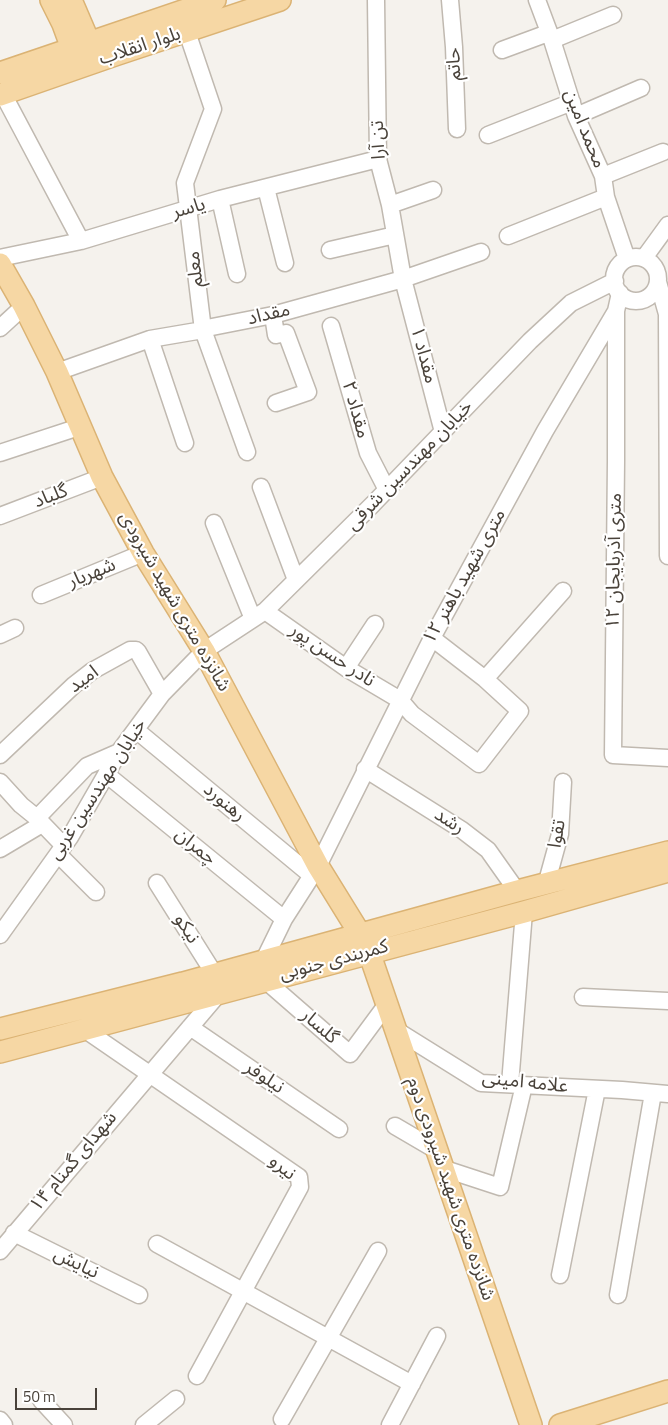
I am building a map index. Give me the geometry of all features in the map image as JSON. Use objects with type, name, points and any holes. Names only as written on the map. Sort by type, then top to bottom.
[{"type":"main road","points":[[52,0],[85,55]]},
{"type":"main road","points":[[71,0],[85,55]]},
{"type":"main road","name":"بلوار انقلاب","points":[[2,95],[85,55],[215,0]]},
{"type":"main road","name":"بلوار انقلاب","points":[[0,73],[187,32],[280,0]]},
{"type":"main road","name":"شانزده متری شهید شیرودی","points":[[0,264],[24,306],[57,372],[102,477],[143,553],[204,651],[314,870],[365,943]]},
{"type":"main road","name":"کمربندی جنوبی","points":[[0,1029],[217,983],[264,971],[365,943],[517,891],[668,852]]},
{"type":"main road","name":"کمربندی جنوبی","points":[[365,943],[524,912],[668,871]]},
{"type":"main road","name":"شانزده متری شهید شیرودی دوم","points":[[365,943],[531,1425]]},
{"type":"main road","name":"کمربندی جنوبی","points":[[0,1052],[84,1029],[217,983]]},
{"type":"main road","points":[[560,1425],[668,1391]]},
{"type":"street","name":"تن آرا","points":[[376,0],[378,159],[390,205],[403,278]]},
{"type":"street","name":"حاتم","points":[[450,0],[457,129]]},
{"type":"street","name":"محمد امین","points":[[537,0],[574,109],[603,176],[606,196],[627,259]]},
{"type":"street","points":[[502,50],[613,15]]},
{"type":"street","name":"معلم","points":[[187,32],[213,110],[186,183],[202,330],[247,452]]},
{"type":"street","points":[[488,136],[641,88]]},
{"type":"street","points":[[2,95],[81,241]]},
{"type":"street","points":[[603,176],[663,152]]},
{"type":"street","name":"یاسر","points":[[0,258],[81,241],[189,208],[378,159]]},
{"type":"street","points":[[266,188],[285,263]]},
{"type":"street","points":[[390,205],[434,190]]},
{"type":"street","points":[[508,236],[606,196]]},
{"type":"street","points":[[220,200],[237,274]]},
{"type":"street","points":[[644,258],[668,225]]},
{"type":"street","points":[[330,250],[395,235]]},
{"type":"street","name":"مقداد","points":[[57,372],[150,339],[273,315],[403,278],[480,252]]},
{"type":"street","points":[[661,274],[653,292],[648,297],[641,300],[633,300],[618,287],[617,268],[627,259],[634,257],[644,258],[653,264],[661,274],[667,314],[668,556]]},
{"type":"street","name":"مقداد ۱","points":[[403,278],[443,432]]},
{"type":"street","name":"۱۲ متری شهید باهنر","points":[[264,971],[284,919],[314,870],[432,638],[545,431],[616,311],[618,287]]},
{"type":"street","name":"خیابان مهندسین شرقی","points":[[204,651],[259,615],[296,580],[387,490],[530,341],[571,303],[618,287]]},
{"type":"street","points":[[0,328],[24,306]]},
{"type":"street","name":"۱۲ متری آذربایجان","points":[[616,311],[613,756],[668,758]]},
{"type":"street","points":[[273,315],[276,335],[286,333],[308,392],[276,403]]},
{"type":"street","name":"مقداد ۲","points":[[331,326],[368,453],[387,490]]},
{"type":"street","points":[[150,339],[185,443]]},
{"type":"street","points":[[0,453],[79,427]]},
{"type":"street","name":"گلباد","points":[[0,516],[102,477]]},
{"type":"street","points":[[261,488],[296,580]]},
{"type":"street","points":[[214,523],[259,615]]},
{"type":"street","name":"شهریار","points":[[41,595],[143,553]]},
{"type":"street","points":[[432,638],[485,678],[563,591]]},
{"type":"street","name":"نادر حسن پور","points":[[259,615],[400,700],[412,714],[479,764],[520,711],[485,678]]},
{"type":"street","points":[[346,668],[375,624]]},
{"type":"street","points":[[0,635],[15,628]]},
{"type":"street","name":"امید","points":[[0,756],[74,685],[130,650],[138,652],[162,694]]},
{"type":"street","name":"خیابان مهندسین غربی","points":[[0,935],[60,849],[119,752],[162,694],[204,651]]},
{"type":"street","name":"رهنورد","points":[[136,730],[314,870]]},
{"type":"street","points":[[0,850],[40,821],[87,766],[119,752]]},
{"type":"street","name":"رشد","points":[[365,769],[462,830],[488,850],[517,891]]},
{"type":"street","name":"چمران","points":[[106,774],[284,919]]},
{"type":"street","points":[[0,782],[21,805],[40,821],[60,849],[96,892]]},
{"type":"street","name":"تقوا","points":[[546,885],[560,834],[563,782]]},
{"type":"street","name":"نیکو","points":[[157,883],[217,983]]},
{"type":"street","points":[[394,1126],[439,1159],[500,1187],[517,1084],[524,912]]},
{"type":"street","name":"گلسار","points":[[264,971],[350,1054],[387,1004]]},
{"type":"street","name":"۱۴ شهدای گمنام","points":[[0,1251],[190,1027],[217,983]]},
{"type":"street","points":[[583,997],[668,1001]]},
{"type":"street","name":"نیلوفر","points":[[190,1027],[339,1130]]},
{"type":"street","name":"نیرو","points":[[84,1029],[299,1177],[300,1187],[197,1376]]},
{"type":"street","name":"علامه امینی","points":[[396,1030],[481,1082],[660,1094]]},
{"type":"street","points":[[560,1275],[596,1089]]},
{"type":"street","points":[[618,1295],[660,1094]]},
{"type":"street","name":"نیایش","points":[[14,1233],[139,1295]]},
{"type":"street","points":[[157,1244],[412,1384]]},
{"type":"street","points":[[282,1419],[378,1250]]},
{"type":"street","points":[[390,1425],[437,1336]]},
{"type":"street","points":[[144,1425],[176,1399]]},
{"type":"street","points":[[41,1400],[64,1425]]},
{"type":"street","points":[[0,1420],[4,1425]]}]
